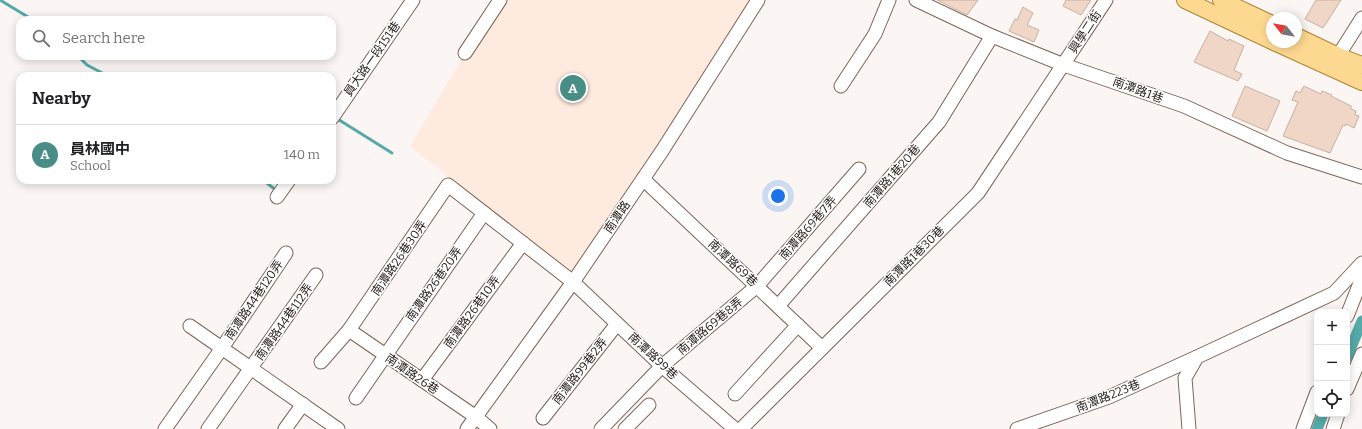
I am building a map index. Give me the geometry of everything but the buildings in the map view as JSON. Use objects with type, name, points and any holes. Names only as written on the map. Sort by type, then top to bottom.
[{"type":"main road","points":[[1185,0],[1266,38]]},
{"type":"main road","points":[[1221,0],[1266,21]]},
{"type":"main road","points":[[1302,39],[1338,56],[1362,65]]},
{"type":"main road","points":[[1288,48],[1362,82]]},
{"type":"street","name":"員大路一段151巷","points":[[336,112],[413,0]]},
{"type":"street","points":[[465,53],[500,0]]},
{"type":"street","name":"南潭路","points":[[467,429],[573,282],[643,179],[758,0]]},
{"type":"street","points":[[841,86],[876,34],[889,0]]},
{"type":"street","name":"南潭路1巷","points":[[916,0],[992,36],[1064,65],[1184,106],[1287,153],[1362,177]]},
{"type":"street","name":"興學二街","points":[[1064,65],[1106,0]]},
{"type":"street","points":[[1338,56],[1362,18]]},
{"type":"street","name":"南潭路1巷20巷","points":[[778,306],[939,122],[992,36]]},
{"type":"street","name":"南潭路1巷30巷","points":[[741,429],[978,193],[1064,65]]},
{"type":"street","name":"南潭路69巷7弄","points":[[757,286],[859,170]]},
{"type":"street","name":"南潭路69巷","points":[[643,179],[822,348]]},
{"type":"street","points":[[277,197],[286,184]]},
{"type":"street","name":"南潭路99巷","points":[[448,185],[573,282],[662,366],[734,429]]},
{"type":"street","name":"南潭路26巷30弄","points":[[322,362],[349,330],[448,185]]},
{"type":"street","name":"南潭路26巷20弄","points":[[356,398],[484,212]]},
{"type":"street","name":"南潭路26巷10弄","points":[[422,380],[523,243]]},
{"type":"street","name":"南潭路44巷120弄","points":[[165,429],[286,253]]},
{"type":"street","name":"南潭路223巷","points":[[1017,429],[1109,398],[1334,293],[1362,262]]},
{"type":"street","name":"南潭路44巷112弄","points":[[208,429],[316,275]]},
{"type":"street","points":[[1350,309],[1362,278]]},
{"type":"street","name":"南潭路69巷8弄","points":[[601,429],[662,366],[757,286]]},
{"type":"street","name":"南潭路99巷2弄","points":[[543,418],[617,324]]},
{"type":"street","points":[[735,394],[798,325]]},
{"type":"street","points":[[190,326],[338,429]]},
{"type":"street","name":"南潭路26巷","points":[[349,330],[476,417],[490,429]]},
{"type":"street","points":[[1350,382],[1362,354]]},
{"type":"street","points":[[1190,429],[1185,378],[1197,357]]},
{"type":"street","points":[[1303,429],[1314,400]]},
{"type":"street","points":[[286,429],[303,404]]},
{"type":"street","points":[[625,429],[649,405]]},
{"type":"street","points":[[1333,429],[1337,417]]},
{"type":"shaded area","points":[[500,0],[759,0],[575,275],[551,260],[410,146],[480,29]]},
{"type":"waterway","points":[[0,0],[26,16]]},
{"type":"waterway","points":[[82,60],[87,65],[100,72]]},
{"type":"waterway","points":[[336,118],[392,153]]},
{"type":"waterway","points":[[268,184],[277,191]]},
{"type":"waterway","points":[[1350,350],[1362,321]]},
{"type":"waterway","points":[[1317,429],[1322,417]]},
{"type":"place","name":"員林國中","points":[[573,88]]}]
